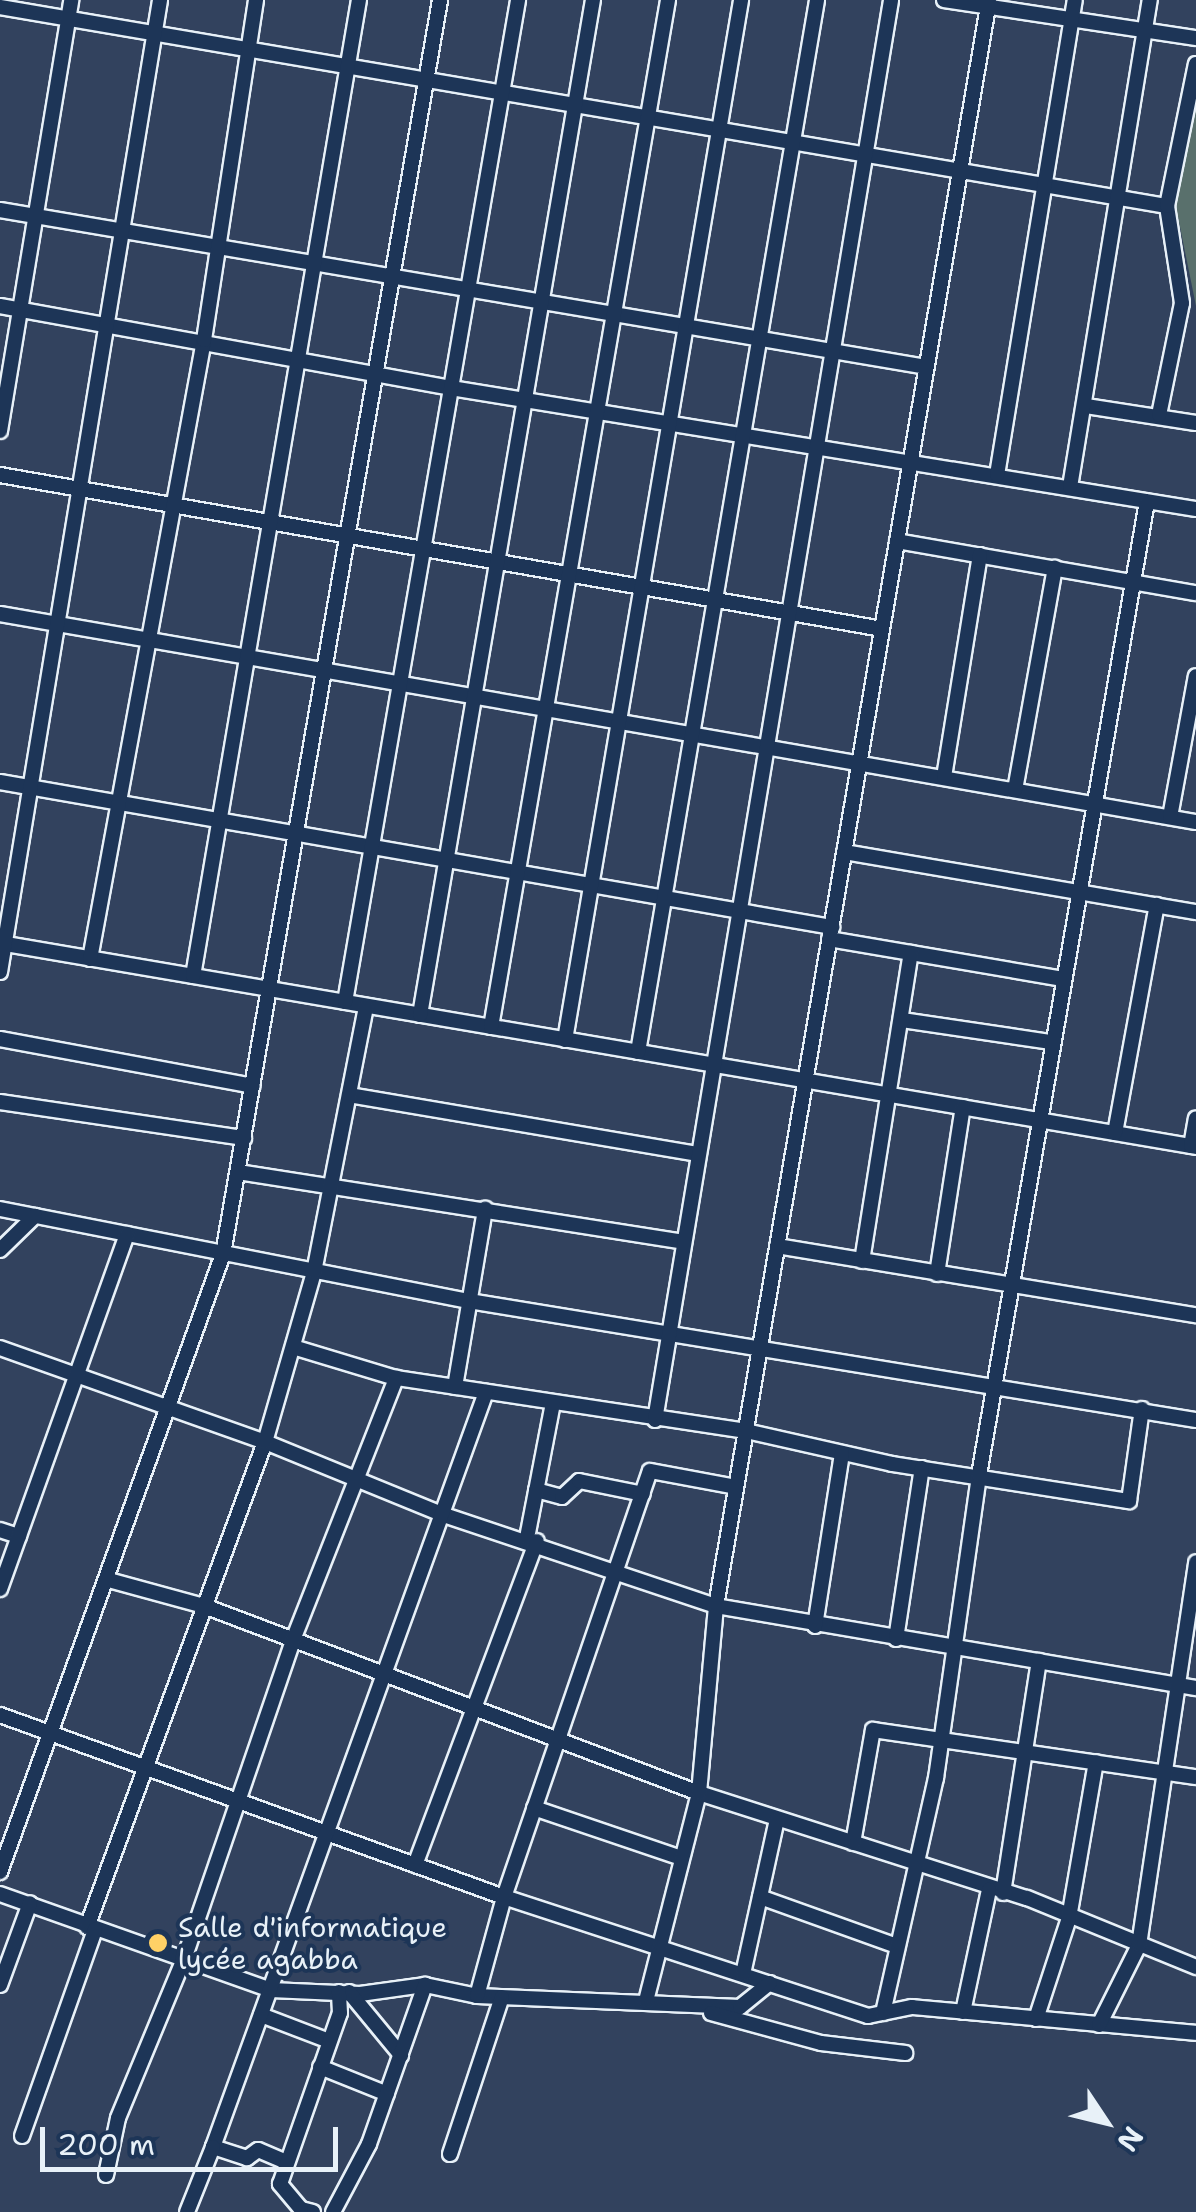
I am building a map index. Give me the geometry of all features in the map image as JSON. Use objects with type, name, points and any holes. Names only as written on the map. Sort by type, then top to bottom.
[{"type":"street","points":[[0,431],[71,0]]},
{"type":"street","points":[[0,972],[160,0]]},
{"type":"street","points":[[90,959],[152,640],[204,340],[256,0]]},
{"type":"street","points":[[192,976],[360,0]]},
{"type":"street","points":[[0,1872],[109,1580],[162,1408],[223,1254],[300,833],[322,671],[440,0]]},
{"type":"street","points":[[346,1002],[376,846],[422,552],[518,0]]},
{"type":"street","points":[[420,1015],[592,0]]},
{"type":"street","points":[[490,1027],[549,708],[668,0]]},
{"type":"street","points":[[565,1040],[741,0]]},
{"type":"street","points":[[638,1052],[696,733],[816,0]]},
{"type":"street","points":[[655,1420],[672,1331],[681,1240],[836,355],[891,0]]},
{"type":"street","points":[[944,0],[1196,38]]},
{"type":"street","points":[[998,475],[1075,0]]},
{"type":"street","points":[[1070,488],[1121,196],[1150,0]]},
{"type":"street","points":[[646,2001],[699,1793],[716,1606],[988,4]]},
{"type":"street","points":[[0,7],[795,140],[867,157],[1044,188],[1121,196],[1168,206]]},
{"type":"street","points":[[1159,415],[1182,303],[1168,206],[1196,64]]},
{"type":"street","points":[[0,210],[315,268],[926,367]]},
{"type":"street","points":[[0,306],[452,388],[598,407],[1196,509]]},
{"type":"street","points":[[1086,406],[1196,423]]},
{"type":"street","points":[[0,475],[174,510],[882,629]]},
{"type":"street","points":[[883,2013],[942,1740],[1010,1286],[1146,500]]},
{"type":"street","points":[[897,541],[1196,592]]},
{"type":"street","points":[[944,777],[980,555]]},
{"type":"street","points":[[1016,790],[1055,568]]},
{"type":"street","points":[[0,614],[1196,822]]},
{"type":"street","points":[[1170,817],[1190,741],[1196,676]]},
{"type":"street","points":[[0,782],[739,911],[911,953],[1062,979]]},
{"type":"street","points":[[844,852],[1196,912]]},
{"type":"street","points":[[1115,1133],[1157,905]]},
{"type":"street","points":[[2,944],[1194,1146],[1196,1118]]},
{"type":"street","points":[[862,1261],[911,953]]},
{"type":"street","points":[[22,2136],[144,1768],[265,1442],[314,1272],[366,1006]]},
{"type":"street","points":[[902,1020],[1051,1042]]},
{"type":"street","points":[[0,1040],[253,1086]]},
{"type":"street","points":[[349,1095],[697,1154]]},
{"type":"street","points":[[0,1102],[244,1138]]},
{"type":"street","points":[[937,1274],[963,1107]]},
{"type":"street","points":[[238,1172],[681,1240]]},
{"type":"street","points":[[455,1387],[485,1208]]},
{"type":"street","points":[[0,1209],[469,1301],[761,1344],[1196,1420]]},
{"type":"street","points":[[0,1250],[35,1216]]},
{"type":"street","points":[[0,1589],[127,1234]]},
{"type":"street","points":[[778,1246],[1196,1315]]},
{"type":"street","points":[[292,1347],[396,1378],[746,1432],[922,1468],[1129,1501],[1142,1409]]},
{"type":"street","points":[[0,1348],[265,1442],[357,1483],[444,1515],[532,1540],[716,1606],[815,1626],[1196,1688]]},
{"type":"street","points":[[106,2175],[118,2118],[184,1959],[293,1640],[396,1378]]},
{"type":"street","points":[[187,2212],[387,1676],[486,1392]]},
{"type":"street","points":[[415,1865],[532,1540],[536,1490],[552,1403]]},
{"type":"street","points":[[815,1626],[842,1453]]},
{"type":"street","points":[[896,1638],[922,1468]]},
{"type":"street","points":[[477,1996],[504,1897],[650,1471],[736,1487]]},
{"type":"street","points":[[536,1490],[562,1498],[579,1480],[642,1494]]},
{"type":"street","points":[[0,1530],[19,1536]]},
{"type":"street","points":[[1099,2025],[1138,1945],[1161,1772],[1196,1562]]},
{"type":"street","points":[[109,1580],[204,1606],[558,1736],[699,1793],[916,1863],[1196,1967]]},
{"type":"street","points":[[963,2012],[996,1892],[1038,1661]]},
{"type":"street","points":[[0,1715],[504,1897],[868,2016],[912,2007],[1196,2032]]},
{"type":"street","points":[[852,1843],[873,1730],[1196,1777]]},
{"type":"street","points":[[1036,2019],[1068,1918],[1096,1762]]},
{"type":"street","points":[[534,1808],[682,1858]]},
{"type":"street","points":[[743,1974],[776,1820]]},
{"type":"street","points":[[0,1894],[271,1990],[344,1992],[426,1985],[477,1996],[740,2007],[770,1983]]},
{"type":"street","points":[[760,1898],[897,1946]]},
{"type":"street","points":[[0,1985],[30,1903]]},
{"type":"street","points":[[333,2212],[351,2187],[426,1985]]},
{"type":"street","points":[[313,2212],[301,2209],[280,2184],[284,2161],[344,1992]]},
{"type":"street","points":[[344,1992],[401,2054]]},
{"type":"street","points":[[450,2154],[502,1997]]},
{"type":"street","points":[[690,2004],[821,2043],[905,2052]]},
{"type":"street","points":[[261,2015],[329,2041]]},
{"type":"street","points":[[320,2067],[387,2094]]},
{"type":"street","points":[[213,2147],[247,2158],[258,2150],[284,2161]]},
{"type":"green space","points":[[1196,96],[1196,306],[1176,207]]},
{"type":"place","name":"Salle d'informatique lycée agabba","points":[[158,1943]]}]
